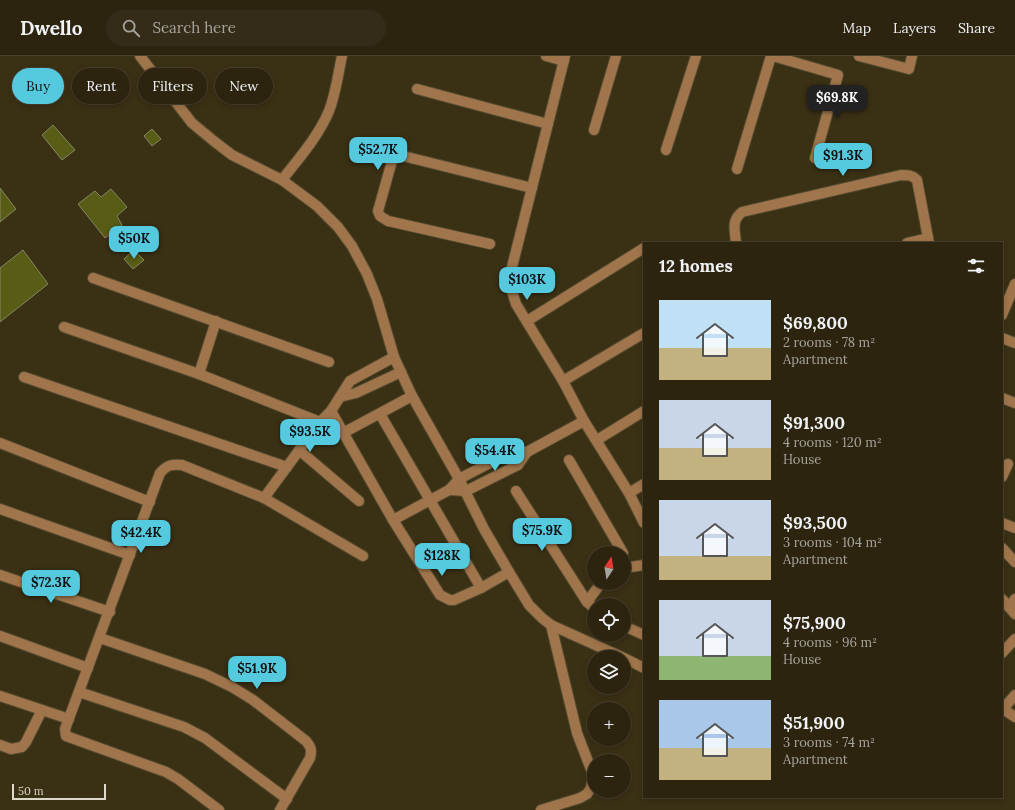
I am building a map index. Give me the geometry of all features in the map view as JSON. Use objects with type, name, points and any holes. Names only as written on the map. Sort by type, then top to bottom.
[{"type":"street","points":[[140,56],[192,123],[232,154],[282,180],[317,206],[338,227],[352,246],[367,274],[394,357],[412,396],[466,491],[484,529],[529,605],[542,618],[551,624],[606,650]]},
{"type":"street","points":[[282,180],[317,134],[334,96],[342,56]]},
{"type":"street","points":[[546,56],[565,58],[511,271],[511,288],[516,304],[584,422],[597,440],[629,493],[643,521]]},
{"type":"street","points":[[594,130],[616,56]]},
{"type":"street","points":[[666,150],[696,56]]},
{"type":"street","points":[[737,169],[772,56],[838,75],[815,158]]},
{"type":"street","points":[[859,56],[909,69],[912,56]]},
{"type":"street","points":[[417,89],[548,124]]},
{"type":"street","points":[[490,244],[388,221],[380,216],[378,211],[392,161],[398,156],[403,156],[532,188]]},
{"type":"street","points":[[736,242],[735,222],[737,216],[742,212],[900,175],[912,176],[917,180],[929,241],[918,242]]},
{"type":"street","points":[[527,321],[643,249]]},
{"type":"street","points":[[93,278],[329,362]]},
{"type":"street","points":[[1003,313],[1015,284]]},
{"type":"street","points":[[199,374],[216,321]]},
{"type":"street","points":[[64,327],[199,374],[320,422]]},
{"type":"street","points":[[562,382],[643,334]]},
{"type":"street","points":[[1003,338],[1015,343]]},
{"type":"street","points":[[264,498],[320,422],[331,411],[350,381],[394,357]]},
{"type":"street","points":[[340,397],[356,393],[401,372]]},
{"type":"street","points":[[24,377],[287,467]]},
{"type":"street","points":[[343,433],[412,396]]},
{"type":"street","points":[[1003,398],[1015,403]]},
{"type":"street","points":[[331,411],[393,520],[440,596],[454,600],[481,588],[509,572]]},
{"type":"street","points":[[597,440],[643,412]]},
{"type":"street","points":[[380,414],[481,588]]},
{"type":"street","points":[[449,490],[466,491],[518,465],[528,452],[584,422]]},
{"type":"street","points":[[0,443],[150,502]]},
{"type":"street","points":[[299,450],[359,501]]},
{"type":"street","points":[[393,520],[449,490],[459,479],[509,453],[528,452]]},
{"type":"street","points":[[569,460],[618,546]]},
{"type":"street","points":[[219,810],[178,779],[166,772],[66,736],[65,729],[110,612],[160,473],[165,467],[175,464],[264,498],[363,556]]},
{"type":"street","points":[[1003,475],[1008,464]]},
{"type":"street","points":[[629,493],[643,485]]},
{"type":"street","points":[[516,491],[587,600]]},
{"type":"street","points":[[0,509],[130,555]]},
{"type":"street","points":[[1003,523],[1015,528]]},
{"type":"street","points":[[1003,549],[1015,562]]},
{"type":"street","points":[[631,567],[643,565]]},
{"type":"street","points":[[0,575],[110,612]]},
{"type":"street","points":[[541,810],[580,798],[587,794],[591,788],[592,782],[592,772],[577,733],[551,624]]},
{"type":"street","points":[[631,629],[643,635]]},
{"type":"street","points":[[0,636],[88,668]]},
{"type":"street","points":[[100,638],[205,674],[232,687],[253,700],[306,741],[311,746],[312,751],[310,758],[280,810]]},
{"type":"street","points":[[1003,652],[1015,639]]},
{"type":"street","points":[[631,662],[643,668]]},
{"type":"street","points":[[79,692],[184,727],[205,738],[287,799]]},
{"type":"street","points":[[1015,695],[1003,710],[1015,717]]},
{"type":"street","points":[[0,696],[69,719]]},
{"type":"street","points":[[0,745],[11,749],[18,749],[22,747],[42,710]]},
{"type":"building","points":[[53,125],[75,150],[62,160],[42,135]]},
{"type":"building","points":[[152,129],[161,139],[152,146],[144,136]]},
{"type":"building","points":[[0,188],[16,209],[0,222]]},
{"type":"building","points":[[111,189],[127,207],[117,216],[122,225],[105,238],[78,204],[95,191],[101,197]]},
{"type":"building","points":[[23,250],[48,284],[0,322],[0,268]]},
{"type":"building","points":[[134,250],[144,260],[133,269],[124,259]]}]
